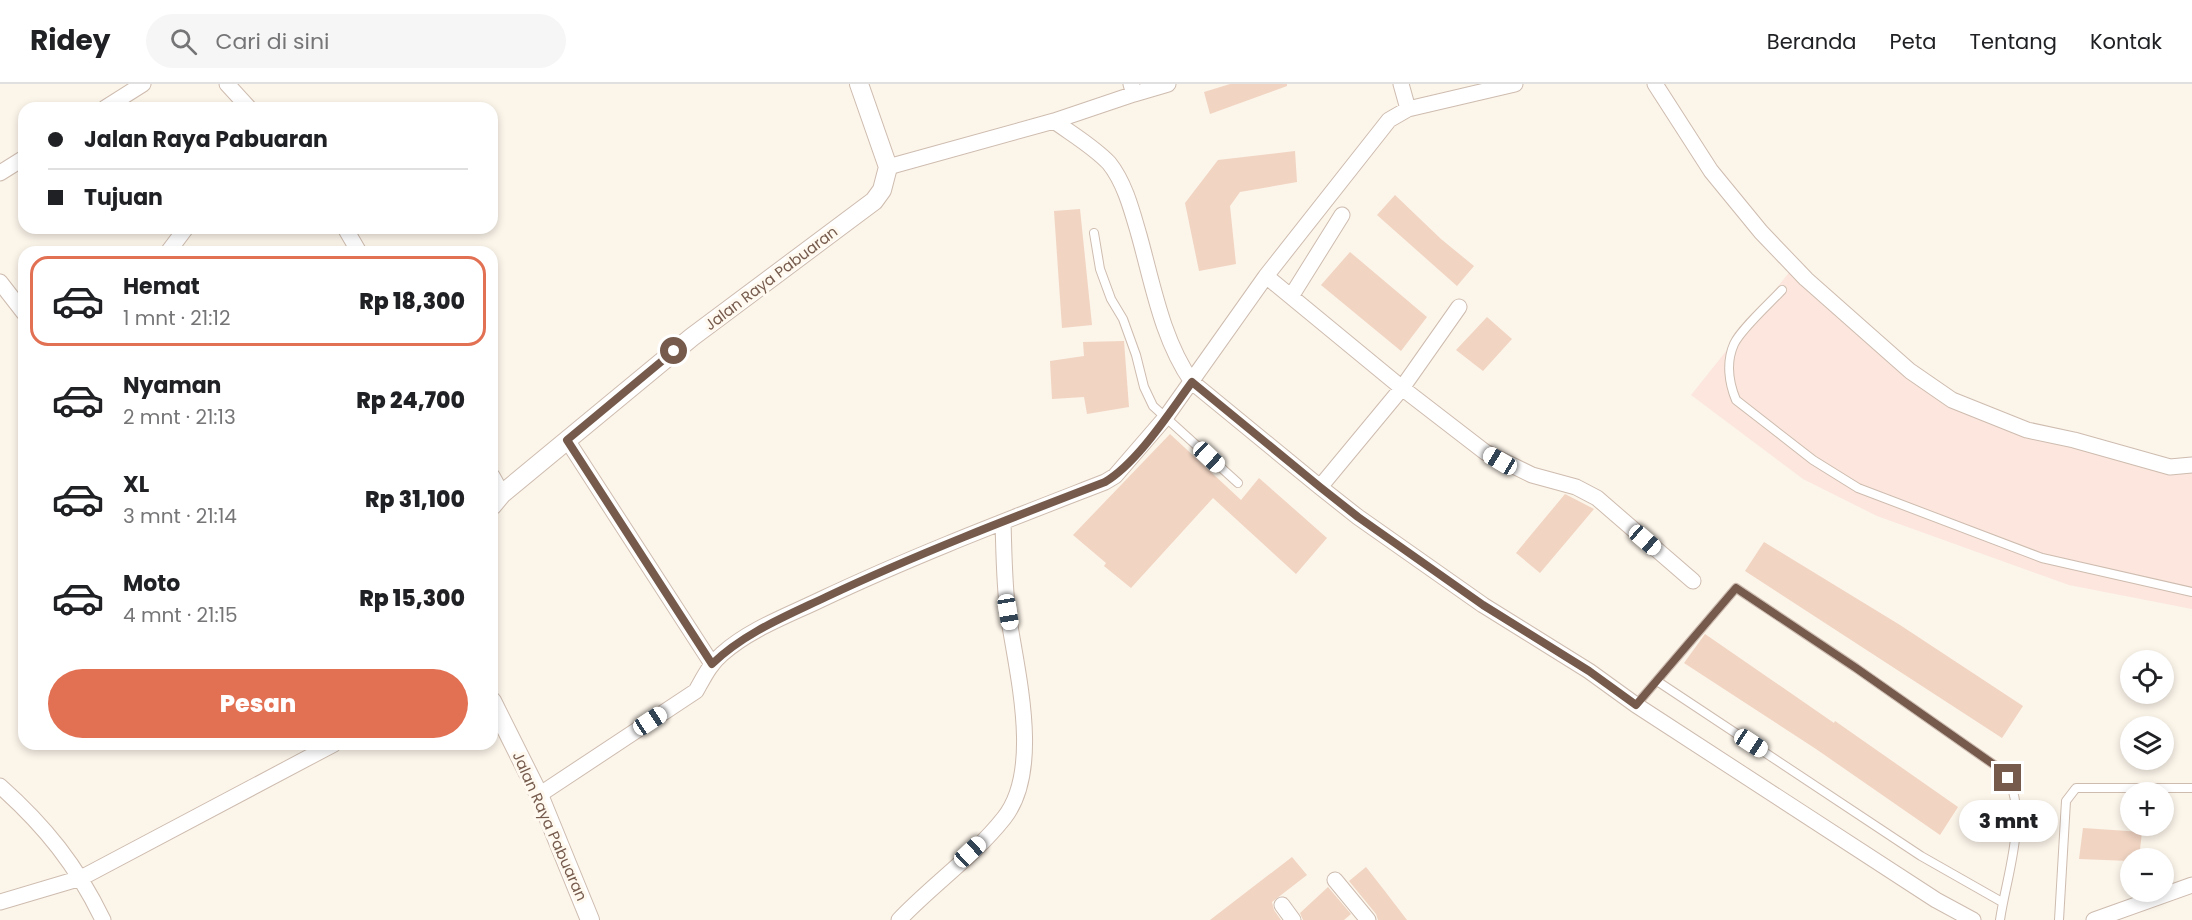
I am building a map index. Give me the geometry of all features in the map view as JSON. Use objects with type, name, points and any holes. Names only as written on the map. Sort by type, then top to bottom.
[{"type":"street","points":[[114,102],[142,84]]},
{"type":"street","points":[[227,84],[244,102]]},
{"type":"street","points":[[860,84],[888,167],[1054,121],[1133,89],[1168,84]]},
{"type":"street","points":[[1401,84],[1408,109]]},
{"type":"street","points":[[538,795],[696,690],[712,664],[736,643],[772,623],[891,566],[1116,476],[1166,417],[1266,276],[1389,120],[1408,109],[1478,88],[1515,84]]},
{"type":"street","points":[[1654,84],[1711,171],[1761,232],[1806,279],[1910,371],[1952,400],[2027,430],[2074,440],[2170,467],[2192,465]]},
{"type":"street","points":[[1054,121],[1108,163],[1122,183],[1134,215],[1170,343],[1179,364],[1192,382],[1320,487],[1483,605],[1589,671],[1636,705],[1935,900],[1973,920]]},
{"type":"street","points":[[0,173],[18,162]]},
{"type":"street","name":"Jalan Raya Pabuaran","points":[[498,499],[692,337],[874,201],[882,190],[888,167]]},
{"type":"street","points":[[1292,295],[1342,215]]},
{"type":"street","points":[[1266,276],[1292,295],[1402,388],[1485,452],[1532,475],[1576,488],[1597,498],[1694,581]]},
{"type":"street","points":[[0,282],[18,305]]},
{"type":"street","points":[[1320,487],[1402,388],[1459,307]]},
{"type":"street","points":[[567,440],[712,664]]},
{"type":"street","points":[[899,920],[1005,816],[1021,777],[1024,761],[1023,714],[1008,612],[1003,522]]},
{"type":"street","name":"Jalan Raya Pabuaran","points":[[498,713],[538,795],[590,920]]},
{"type":"street","points":[[0,902],[81,878],[323,750]]},
{"type":"street","points":[[0,786],[32,814],[60,849],[81,878],[104,920]]},
{"type":"street","points":[[1335,880],[1365,919]]},
{"type":"street","points":[[2094,920],[2192,885]]},
{"type":"street","points":[[1282,905],[1293,920]]},
{"type":"lane","points":[[1094,233],[1100,269],[1111,299],[1123,319],[1148,398],[1238,483]]},
{"type":"lane","points":[[1782,290],[1734,344],[1728,369],[1731,389],[1736,400],[1813,460],[1833,474],[1868,492],[2043,558],[2192,592]]},
{"type":"lane","points":[[1636,705],[1736,588],[1856,668],[2003,771],[2013,786],[2016,805],[2015,837],[2000,920]]},
{"type":"lane","points":[[1657,681],[1922,856],[2002,902]]},
{"type":"lane","points":[[2059,920],[2066,801],[2076,788],[2192,788]]},
{"type":"shaded area","points":[[1791,270],[1941,397],[2038,435],[2192,467],[2192,609],[2069,585],[1877,516],[1803,479],[1691,395]]},
{"type":"building","points":[[1230,84],[1287,84],[1287,86],[1210,114],[1204,92]]},
{"type":"building","points":[[1295,151],[1297,182],[1240,192],[1230,206],[1236,264],[1199,271],[1185,203],[1218,160]]},
{"type":"building","points":[[1395,195],[1441,239],[1474,266],[1457,286],[1377,215]]},
{"type":"building","points":[[1080,209],[1092,325],[1062,328],[1054,211]]},
{"type":"building","points":[[1350,252],[1427,317],[1401,351],[1321,285]]},
{"type":"building","points":[[1487,317],[1512,339],[1483,371],[1456,350]]},
{"type":"building","points":[[1124,341],[1129,407],[1087,414],[1084,397],[1052,399],[1050,361],[1084,356],[1083,342]]},
{"type":"building","points":[[1170,434],[1241,500],[1259,478],[1327,538],[1296,574],[1213,498],[1131,588],[1104,566],[1106,563],[1073,535]]},
{"type":"building","points":[[1565,494],[1594,509],[1540,573],[1516,553]]},
{"type":"building","points":[[1764,542],[1900,625],[2023,706],[2002,738],[1745,571]]},
{"type":"building","points":[[1705,634],[1958,807],[1940,835],[1816,749],[1684,663]]},
{"type":"building","points":[[2083,828],[2120,831],[2120,836],[2142,836],[2140,848],[2120,848],[2120,861],[2079,859]]},
{"type":"building","points":[[1292,857],[1307,875],[1272,902],[1281,920],[1210,920]]},
{"type":"building","points":[[1366,867],[1407,920],[1378,920],[1376,914],[1349,881]]},
{"type":"building","points":[[1328,887],[1351,914],[1344,920],[1303,920],[1300,913]]},
{"type":"route","points":[[674,351],[567,440],[712,664],[736,643],[772,623],[891,566],[1116,476],[1192,382],[1358,517],[1483,605],[1589,671],[1636,705],[1736,588],[1856,668],[2003,771],[2008,778]]}]
